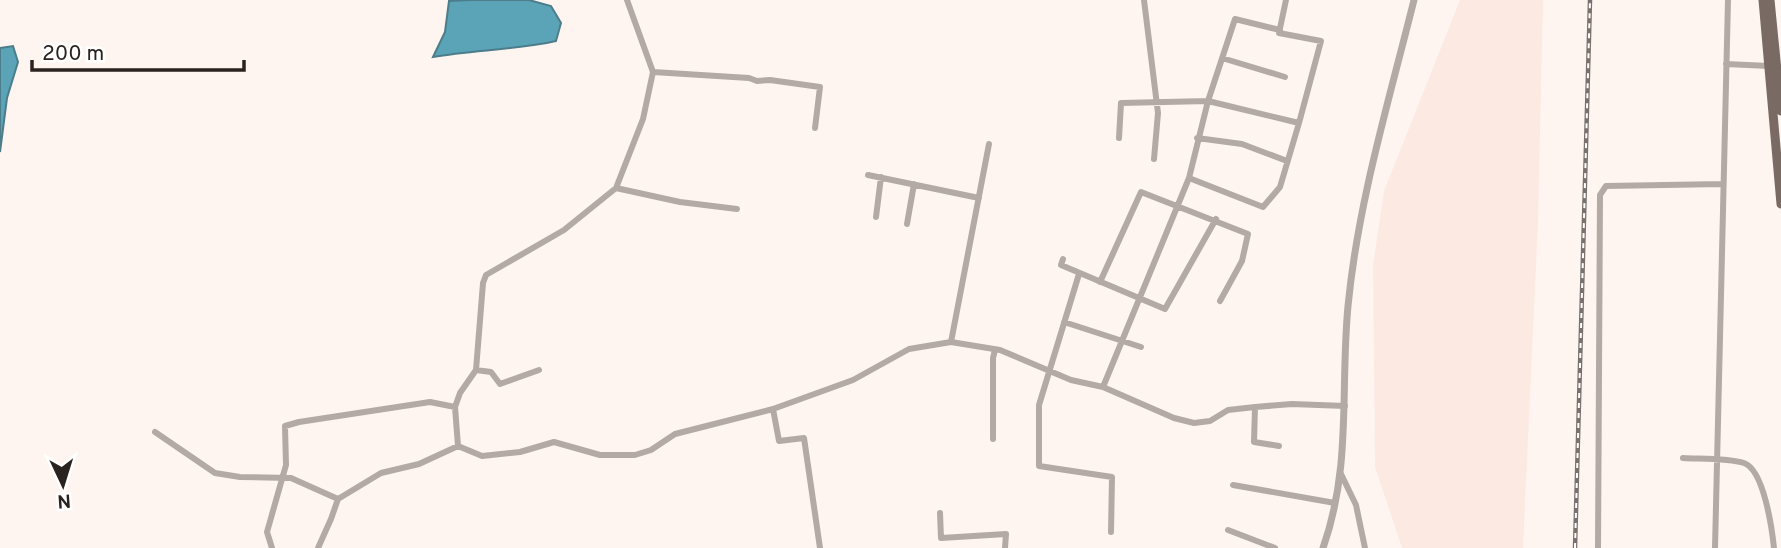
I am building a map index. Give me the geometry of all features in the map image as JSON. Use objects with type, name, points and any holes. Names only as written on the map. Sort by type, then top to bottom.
[{"type":"main road","points":[[1763,0],[1781,204]]},
{"type":"main road","points":[[1770,0],[1781,111]]},
{"type":"street","points":[[458,446],[455,407],[460,393],[476,370],[483,283],[486,275],[564,230],[616,188],[643,119],[653,72],[627,0]]},
{"type":"street","points":[[1144,0],[1158,113],[1154,159]]},
{"type":"street","points":[[1189,178],[1263,207],[1280,187],[1321,41],[1279,33],[1286,0]]},
{"type":"street","points":[[1323,548],[1330,528],[1340,474],[1348,308],[1358,224],[1414,0]]},
{"type":"street","points":[[1715,548],[1728,0]]},
{"type":"street","points":[[1103,387],[1189,178],[1197,138],[1235,19],[1280,30]]},
{"type":"street","points":[[1222,58],[1285,77]]},
{"type":"street","points":[[1726,64],[1769,66]]},
{"type":"street","points":[[653,72],[770,80],[820,88],[815,128]]},
{"type":"street","points":[[1119,138],[1121,103],[1208,100],[1299,123]]},
{"type":"street","points":[[1197,138],[1242,144],[1287,161]]},
{"type":"street","points":[[951,342],[989,144]]},
{"type":"street","points":[[868,175],[979,198]]},
{"type":"street","points":[[876,217],[881,177]]},
{"type":"street","points":[[907,224],[914,184]]},
{"type":"street","points":[[1598,548],[1600,195],[1606,186],[1723,184]]},
{"type":"street","points":[[616,188],[680,202],[737,209]]},
{"type":"street","points":[[1100,282],[1141,192],[1216,219],[1248,234],[1242,261],[1220,301]]},
{"type":"street","points":[[1063,259],[1061,265],[1079,275],[1165,309],[1216,219]]},
{"type":"street","points":[[1079,275],[1039,405],[1039,466],[1112,477],[1111,532]]},
{"type":"street","points":[[1064,322],[1141,347]]},
{"type":"street","points":[[318,548],[338,499],[381,473],[419,464],[458,446],[482,457],[520,452],[554,442],[600,455],[635,455],[652,450],[675,434],[773,409],[853,380],[909,349],[951,342],[1000,349],[1049,372],[1103,387],[1174,418],[1194,423],[1210,421],[1228,410],[1292,404],[1345,406]]},
{"type":"street","points":[[993,439],[995,350]]},
{"type":"street","points":[[476,370],[491,372],[500,384],[539,370]]},
{"type":"street","points":[[272,548],[267,532],[286,465],[285,426],[430,402],[455,407]]},
{"type":"street","points":[[1255,407],[1254,442],[1279,446]]},
{"type":"street","points":[[773,409],[779,441],[804,438],[820,548]]},
{"type":"street","points":[[155,432],[215,473],[240,477],[291,478],[338,499]]},
{"type":"street","points":[[1683,458],[1745,463],[1755,472],[1770,515],[1774,548]]},
{"type":"street","points":[[1340,474],[1356,505],[1365,548]]},
{"type":"street","points":[[1233,485],[1335,503]]},
{"type":"street","points":[[940,513],[941,538],[1006,534],[1005,548]]},
{"type":"street","points":[[1228,530],[1275,548]]},
{"type":"shaded area","points":[[1460,0],[1543,0],[1538,223],[1523,548],[1402,548],[1375,467],[1373,265],[1384,191]]},
{"type":"water","points":[[529,0],[551,6],[561,23],[556,41],[433,57],[445,32],[449,1]]},
{"type":"water","points":[[13,46],[18,62],[7,98],[0,152],[0,48]]},
{"type":"railway","points":[[1575,548],[1590,0]]}]
